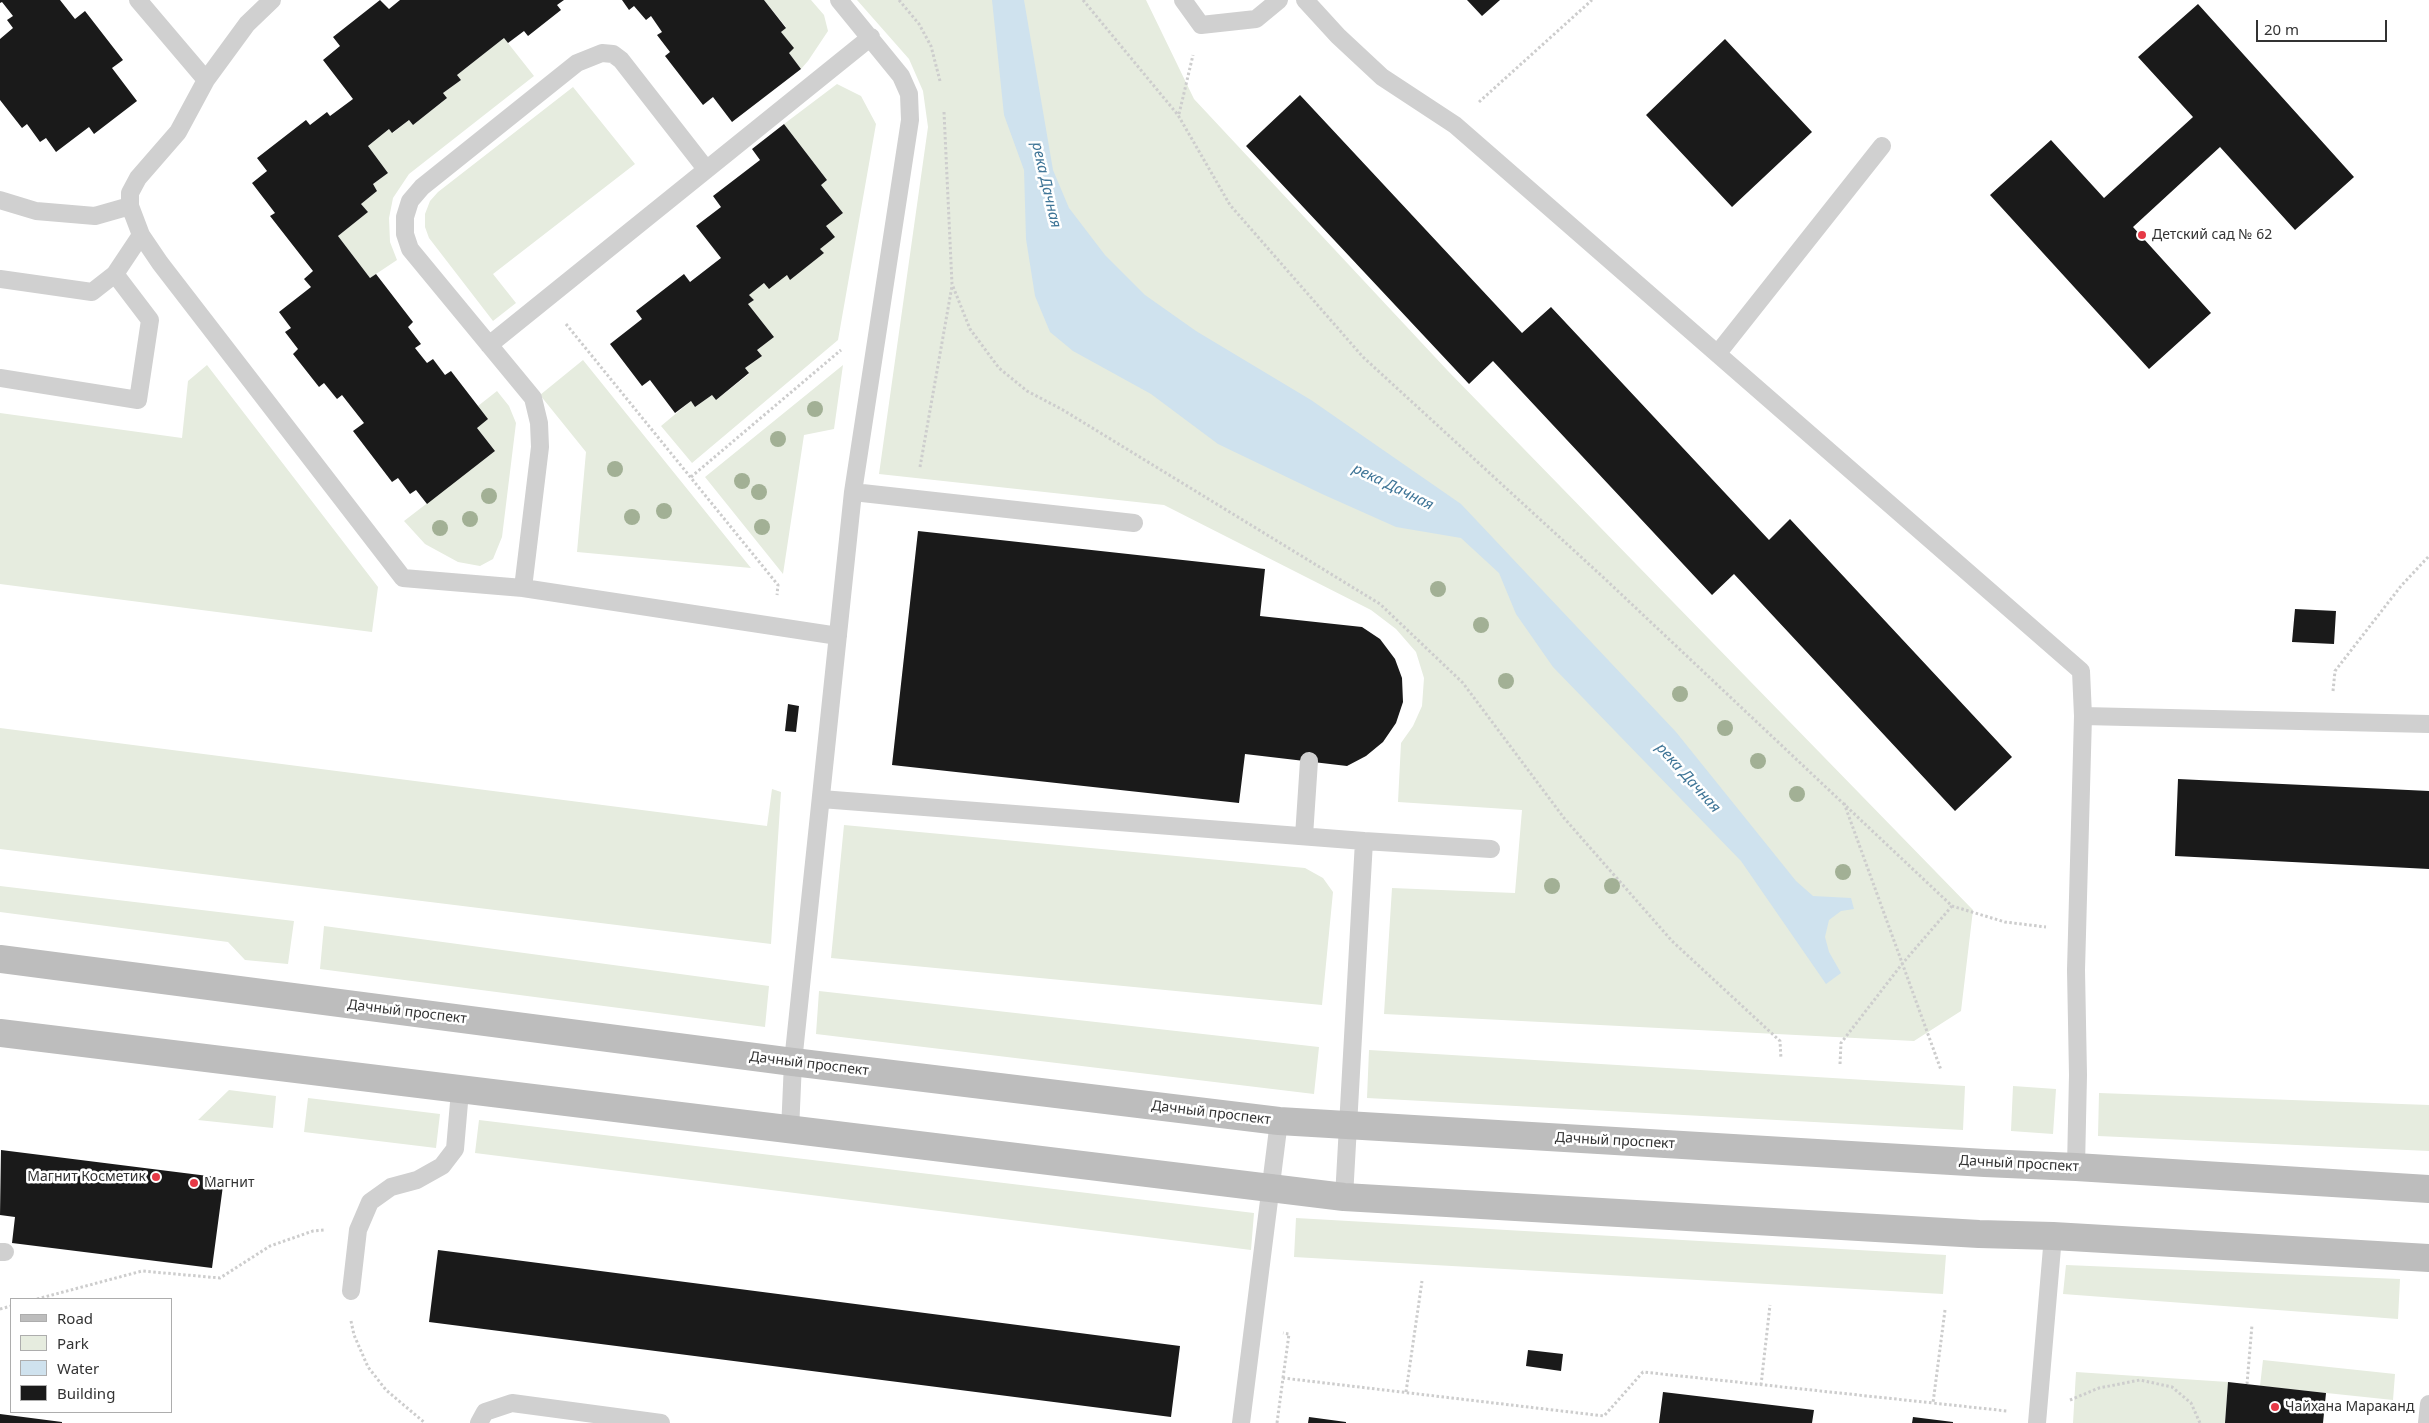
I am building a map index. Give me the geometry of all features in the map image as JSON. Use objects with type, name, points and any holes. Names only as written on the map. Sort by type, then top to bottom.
[{"type":"main road","name":"Дачный проспект","points":[[0,959],[793,1062],[1279,1122],[2429,1189]]},
{"type":"main road","points":[[0,1033],[460,1091],[1344,1197],[2429,1258]]},
{"type":"lane","points":[[138,0],[206,80]]},
{"type":"lane","points":[[272,0],[247,24],[206,80],[178,132],[138,178],[130,193],[130,206],[141,235],[160,264],[403,578],[523,588],[838,636]]},
{"type":"lane","points":[[790,1131],[793,1062],[853,492],[910,120],[909,94],[901,76],[839,0]]},
{"type":"lane","points":[[1182,0],[1201,25],[1256,19],[1279,0]]},
{"type":"lane","points":[[1305,0],[1338,36],[1382,77],[1455,125],[2081,671],[2083,716],[2078,928],[2076,1167]]},
{"type":"lane","points":[[489,345],[871,37]]},
{"type":"lane","points":[[523,588],[540,447],[539,423],[533,398],[410,249],[405,234],[405,217],[410,201],[422,187],[577,63],[602,53],[613,54],[621,60],[706,169]]},
{"type":"lane","points":[[1718,353],[1882,146]]},
{"type":"lane","points":[[0,200],[36,211],[95,216],[130,206]]},
{"type":"lane","points":[[0,279],[92,292],[116,274],[141,235]]},
{"type":"lane","points":[[0,378],[138,400],[150,320],[116,274]]},
{"type":"lane","points":[[853,492],[1134,522]]},
{"type":"lane","points":[[2083,716],[2429,724]]},
{"type":"lane","points":[[1304,836],[1309,761]]},
{"type":"lane","points":[[821,799],[1491,850]]},
{"type":"lane","points":[[1344,1197],[1364,841]]},
{"type":"lane","points":[[351,1291],[358,1230],[370,1202],[391,1188],[417,1180],[442,1166],[455,1149],[460,1091]]},
{"type":"lane","points":[[1241,1423],[1279,1122]]},
{"type":"lane","points":[[2038,1418],[2053,1236]]},
{"type":"lane","points":[[479,1423],[485,1412],[512,1403],[661,1423]]},
{"type":"lane","points":[[2427,1423],[2429,1404]]},
{"type":"path","points":[[899,0],[919,24],[931,46],[940,84]]},
{"type":"path","points":[[1083,0],[1178,114],[1230,205],[1363,357],[1604,578],[1952,906],[2005,922],[2034,927],[2078,928]]},
{"type":"path","points":[[1455,125],[1592,0]]},
{"type":"path","points":[[1178,114],[1201,25]]},
{"type":"path","points":[[915,499],[952,284],[944,110]]},
{"type":"path","points":[[952,284],[970,328],[999,368],[1012,380],[1372,599],[1387,610],[1463,683],[1564,818],[1672,942],[1780,1041],[1780,1059]]},
{"type":"path","points":[[690,477],[846,346]]},
{"type":"path","points":[[2330,721],[2335,671],[2401,586],[2429,556]]},
{"type":"path","points":[[1843,802],[1941,1070]]},
{"type":"path","points":[[1840,1064],[1841,1043],[1902,964],[1952,906]]},
{"type":"path","points":[[41,1298],[142,1271],[220,1278],[270,1246],[313,1231],[358,1230]]},
{"type":"path","points":[[1406,1392],[1422,1281]]},
{"type":"path","points":[[351,1291],[351,1323],[354,1335],[368,1367],[386,1390],[425,1423]]},
{"type":"path","points":[[1761,1385],[1770,1305]]},
{"type":"path","points":[[1933,1403],[1945,1310]]},
{"type":"path","points":[[2247,1384],[2252,1325]]},
{"type":"path","points":[[1277,1423],[1289,1334],[1280,1333]]},
{"type":"path","points":[[1283,1378],[1604,1416],[1643,1372],[1933,1403],[2038,1418],[2100,1388],[2140,1380],[2172,1387],[2191,1403],[2200,1423]]},
{"type":"green space","points":[[764,0],[811,0],[824,15],[828,31],[801,69],[789,53],[781,32],[786,27]]},
{"type":"green space","points":[[857,0],[1146,0],[1194,99],[1448,371],[1973,910],[1961,1011],[1914,1041],[1384,1014],[1392,888],[1515,893],[1522,810],[1398,802],[1401,743],[1413,726],[1422,706],[1424,678],[1416,652],[1396,629],[1371,610],[1164,505],[879,474],[928,127],[923,91],[909,59]]},
{"type":"green space","points":[[504,38],[534,76],[409,174],[393,198],[389,218],[390,242],[397,260],[370,278],[338,236],[368,212],[361,204],[377,191],[373,184],[388,173],[368,146],[389,129],[393,133],[409,120],[413,125],[447,98],[443,93],[461,80],[457,75]]},
{"type":"green space","points":[[837,84],[861,96],[876,124],[838,340],[692,463],[661,426],[691,401],[695,407],[712,395],[716,400],[749,374],[745,368],[762,356],[757,350],[774,337],[748,304],[754,300],[749,295],[764,283],[787,275],[790,279],[824,253],[820,249],[834,237],[826,226],[843,213],[821,185],[827,180],[784,124]]},
{"type":"green space","points":[[573,87],[635,164],[493,274],[516,303],[493,321],[429,238],[425,227],[425,214],[430,201],[438,192]]},
{"type":"green space","points":[[583,360],[751,568],[577,552],[586,452],[540,395]]},
{"type":"green space","points":[[207,365],[378,587],[372,632],[0,584],[0,413],[182,438],[188,381]]},
{"type":"green space","points":[[843,365],[834,429],[804,435],[783,574],[705,477]]},
{"type":"green space","points":[[497,391],[509,406],[516,423],[502,537],[493,559],[480,566],[458,562],[425,544],[404,521],[495,451],[477,428],[478,406]]},
{"type":"green space","points":[[0,728],[767,826],[772,789],[781,792],[771,944],[0,849]]},
{"type":"green space","points":[[844,825],[1305,868],[1323,878],[1333,892],[1322,1005],[831,958]]},
{"type":"green space","points":[[0,886],[294,921],[288,964],[245,960],[228,942],[0,912]]},
{"type":"green space","points":[[324,926],[769,986],[765,1027],[320,969]]},
{"type":"green space","points":[[819,991],[1319,1047],[1314,1094],[816,1034]]},
{"type":"green space","points":[[1369,1050],[1965,1086],[1963,1130],[1367,1098]]},
{"type":"green space","points":[[2013,1086],[2056,1089],[2053,1134],[2011,1131]]},
{"type":"green space","points":[[229,1090],[276,1096],[273,1128],[198,1120]]},
{"type":"green space","points":[[2099,1093],[2429,1105],[2429,1151],[2098,1136]]},
{"type":"green space","points":[[308,1098],[440,1114],[436,1148],[304,1132]]},
{"type":"green space","points":[[479,1120],[1254,1213],[1251,1250],[475,1153]]},
{"type":"green space","points":[[1296,1218],[1946,1255],[1943,1294],[1294,1257]]},
{"type":"green space","points":[[2066,1265],[2400,1279],[2398,1319],[2063,1294]]},
{"type":"green space","points":[[2263,1360],[2395,1374],[2393,1400],[2260,1386]]},
{"type":"green space","points":[[2076,1372],[2228,1382],[2225,1423],[2073,1423]]},
{"type":"water","name":"река Дачная","points":[[992,0],[1024,0],[1053,170],[1069,208],[1105,255],[1145,295],[1196,331],[1311,400],[1461,504],[1676,732],[1796,881],[1813,896],[1851,898],[1854,909],[1841,911],[1829,920],[1825,937],[1829,952],[1841,973],[1826,984],[1741,861],[1553,667],[1516,614],[1499,573],[1461,538],[1396,527],[1218,444],[1151,394],[1073,351],[1050,332],[1035,296],[1026,239],[1024,170],[1004,115]]},
{"type":"building","points":[[0,0],[60,0],[75,19],[85,11],[123,60],[112,68],[137,101],[94,134],[89,127],[56,152],[46,138],[40,142],[27,124],[22,128],[0,100],[0,39],[13,28],[7,20],[13,16],[2,2],[0,3]]},
{"type":"building","points":[[380,0],[389,9],[400,0],[564,0],[557,5],[561,10],[528,36],[524,31],[508,43],[504,38],[457,75],[461,80],[443,93],[447,98],[413,125],[409,120],[392,133],[389,129],[368,146],[388,173],[373,184],[377,191],[361,204],[368,212],[338,236],[370,278],[376,274],[413,322],[408,327],[421,344],[415,348],[427,363],[433,359],[445,375],[451,371],[488,419],[477,428],[495,451],[427,504],[416,490],[410,494],[398,478],[392,482],[353,431],[364,423],[342,395],[337,399],[324,383],[319,387],[293,354],[298,349],[285,332],[291,328],[279,312],[311,287],[304,279],[313,271],[270,216],[275,213],[252,183],[267,171],[257,158],[306,120],[310,125],[327,112],[330,116],[353,99],[323,60],[340,46],[333,37]]},
{"type":"building","points":[[622,0],[764,0],[786,28],[781,32],[794,48],[789,53],[801,69],[732,122],[713,97],[703,105],[665,56],[670,52],[657,35],[662,32],[651,16],[646,20],[634,6],[629,10]]},
{"type":"building","points":[[1467,0],[1500,0],[1482,16]]},
{"type":"building","points":[[2198,4],[2354,177],[2295,230],[2220,147],[2133,227],[2211,313],[2149,369],[1990,195],[2051,140],[2104,198],[2193,117],[2138,57]]},
{"type":"building","points":[[1725,39],[1812,132],[1732,207],[1646,115]]},
{"type":"building","points":[[1300,95],[1522,333],[1551,307],[1769,540],[1790,519],[2012,757],[1955,811],[1734,574],[1712,595],[1493,361],[1469,384],[1246,146]]},
{"type":"building","points":[[784,124],[827,180],[821,185],[843,213],[826,226],[835,237],[820,249],[824,253],[790,280],[787,275],[769,289],[764,283],[749,295],[754,300],[748,304],[774,337],[757,350],[762,356],[745,368],[749,373],[716,400],[712,395],[695,407],[691,401],[675,413],[650,380],[642,386],[610,344],[642,319],[636,311],[684,274],[690,282],[721,258],[696,226],[721,207],[713,196],[760,160],[752,149]]},
{"type":"building","points":[[918,531],[1265,569],[1260,616],[1362,627],[1380,639],[1395,659],[1402,678],[1403,702],[1396,723],[1383,742],[1366,756],[1347,766],[1245,754],[1239,803],[892,765]]},
{"type":"building","points":[[2295,609],[2336,611],[2334,644],[2292,642]]},
{"type":"building","points":[[788,704],[799,706],[796,732],[785,731]]},
{"type":"building","points":[[2178,779],[2429,791],[2429,869],[2175,856]]},
{"type":"building","points":[[1,1150],[224,1178],[212,1268],[12,1243],[15,1217],[0,1215]]},
{"type":"building","points":[[438,1250],[1180,1346],[1171,1417],[429,1322]]},
{"type":"building","points":[[1528,1350],[1563,1354],[1561,1371],[1526,1366]]},
{"type":"building","name":"Чайхана Мараканд","points":[[2228,1382],[2326,1393],[2323,1423],[2225,1423]]},
{"type":"building","points":[[1663,1392],[1814,1410],[1812,1423],[1659,1423]]},
{"type":"building","points":[[0,1414],[62,1422],[62,1423],[0,1423]]},
{"type":"building","points":[[1309,1417],[1346,1422],[1346,1423],[1308,1423]]},
{"type":"building","points":[[1913,1417],[1953,1422],[1953,1423],[1912,1423]]},
{"type":"place","name":"Детский сад № 62","points":[[2142,235]]},
{"type":"place","name":"Магнит Косметик","points":[[156,1177]]},
{"type":"place","name":"Магнит","points":[[194,1183]]},
{"type":"place","name":"Чайхана Мараканд","points":[[2275,1407]]}]
